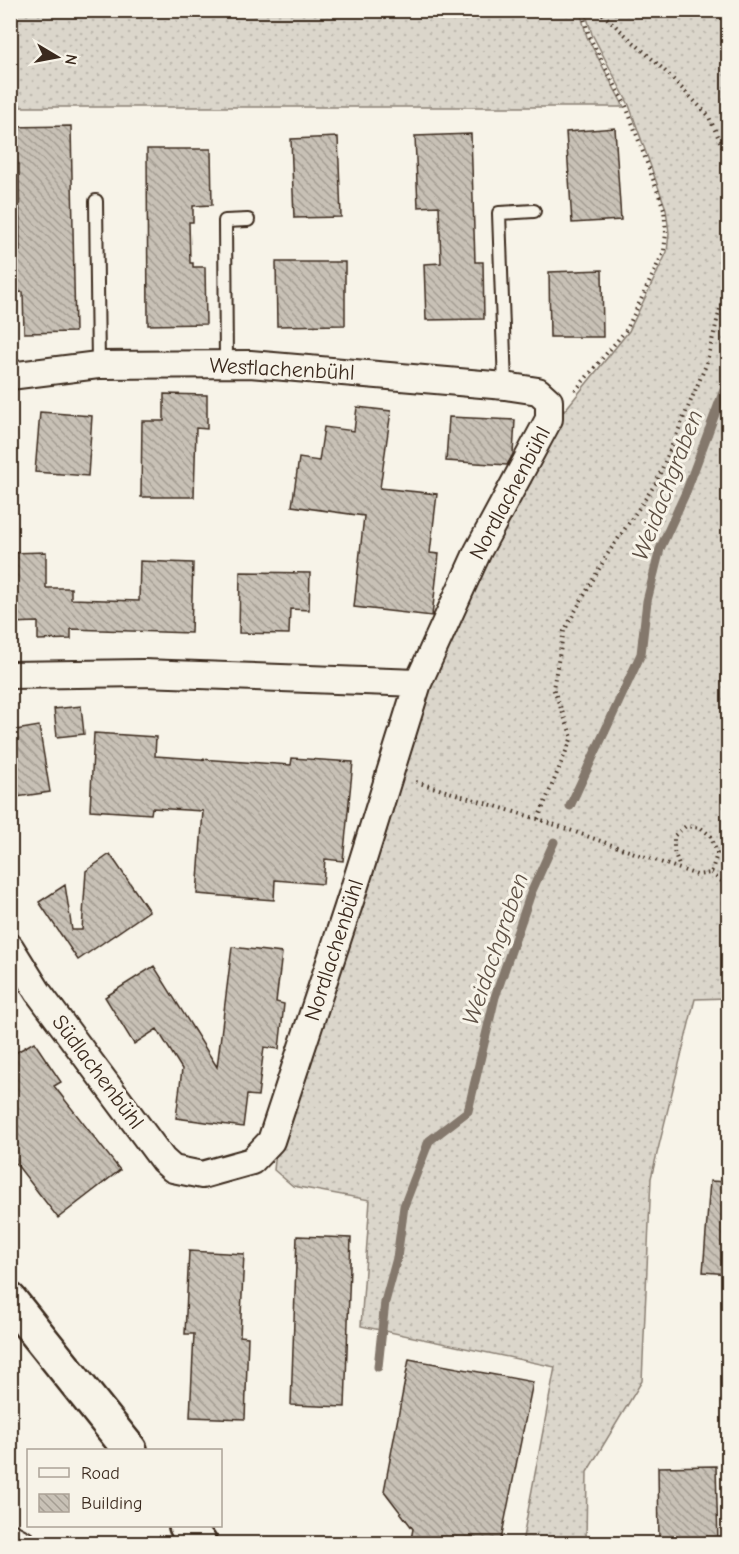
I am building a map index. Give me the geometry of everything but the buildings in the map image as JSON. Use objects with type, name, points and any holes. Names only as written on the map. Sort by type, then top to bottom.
[{"type":"main road","points":[[10,1300],[129,1449]]},
{"type":"main road","points":[[187,1527],[200,1544]]},
{"type":"street","name":"Westlachenbühl","points":[[10,376],[98,365],[262,365],[505,386],[538,391],[549,400]]},
{"type":"street","name":"Nordlachenbühl","points":[[202,1175],[252,1161],[271,1141],[352,896],[418,683],[478,551],[549,419],[549,400]]},
{"type":"street","points":[[10,675],[143,673],[418,683]]},
{"type":"street","name":"Südlachenbühl","points":[[10,947],[38,992],[163,1160],[173,1170],[202,1175]]},
{"type":"street","points":[[10,1537],[23,1544]]},
{"type":"lane","points":[[96,201],[98,365]]},
{"type":"lane","points":[[505,386],[499,213],[534,212]]},
{"type":"lane","points":[[226,364],[225,221],[248,220]]},
{"type":"path","points":[[549,400],[560,410],[627,330],[664,251],[666,233],[664,209],[626,106],[589,36],[582,10]]},
{"type":"path","points":[[598,10],[662,68],[708,115],[729,158]]},
{"type":"path","points":[[538,819],[572,736],[553,687],[564,631],[607,555],[656,483],[706,365],[729,277]]},
{"type":"path","points":[[390,774],[538,819],[697,874],[711,873],[729,886]]},
{"type":"path","points":[[680,868],[674,851],[674,836],[686,826],[701,828],[711,837],[717,854],[711,873]]},
{"type":"shaded area","points":[[10,11],[580,11],[587,37],[624,107],[11,107]]},
{"type":"shaded area","points":[[585,11],[728,11],[728,998],[695,999],[651,1178],[642,1381],[587,1472],[586,1543],[522,1543],[555,1367],[361,1326],[370,1200],[293,1186],[274,1170],[277,1142],[424,684],[561,415],[629,331],[667,252],[669,233],[666,209],[629,105],[592,34]]},
{"type":"waterway","name":"Weidachgraben","points":[[570,806],[641,654],[647,601],[660,549],[686,492],[728,379]]},
{"type":"waterway","name":"Weidachgraben","points":[[378,1367],[385,1302],[397,1258],[404,1206],[429,1141],[468,1111],[495,997],[531,893],[554,842]]}]
